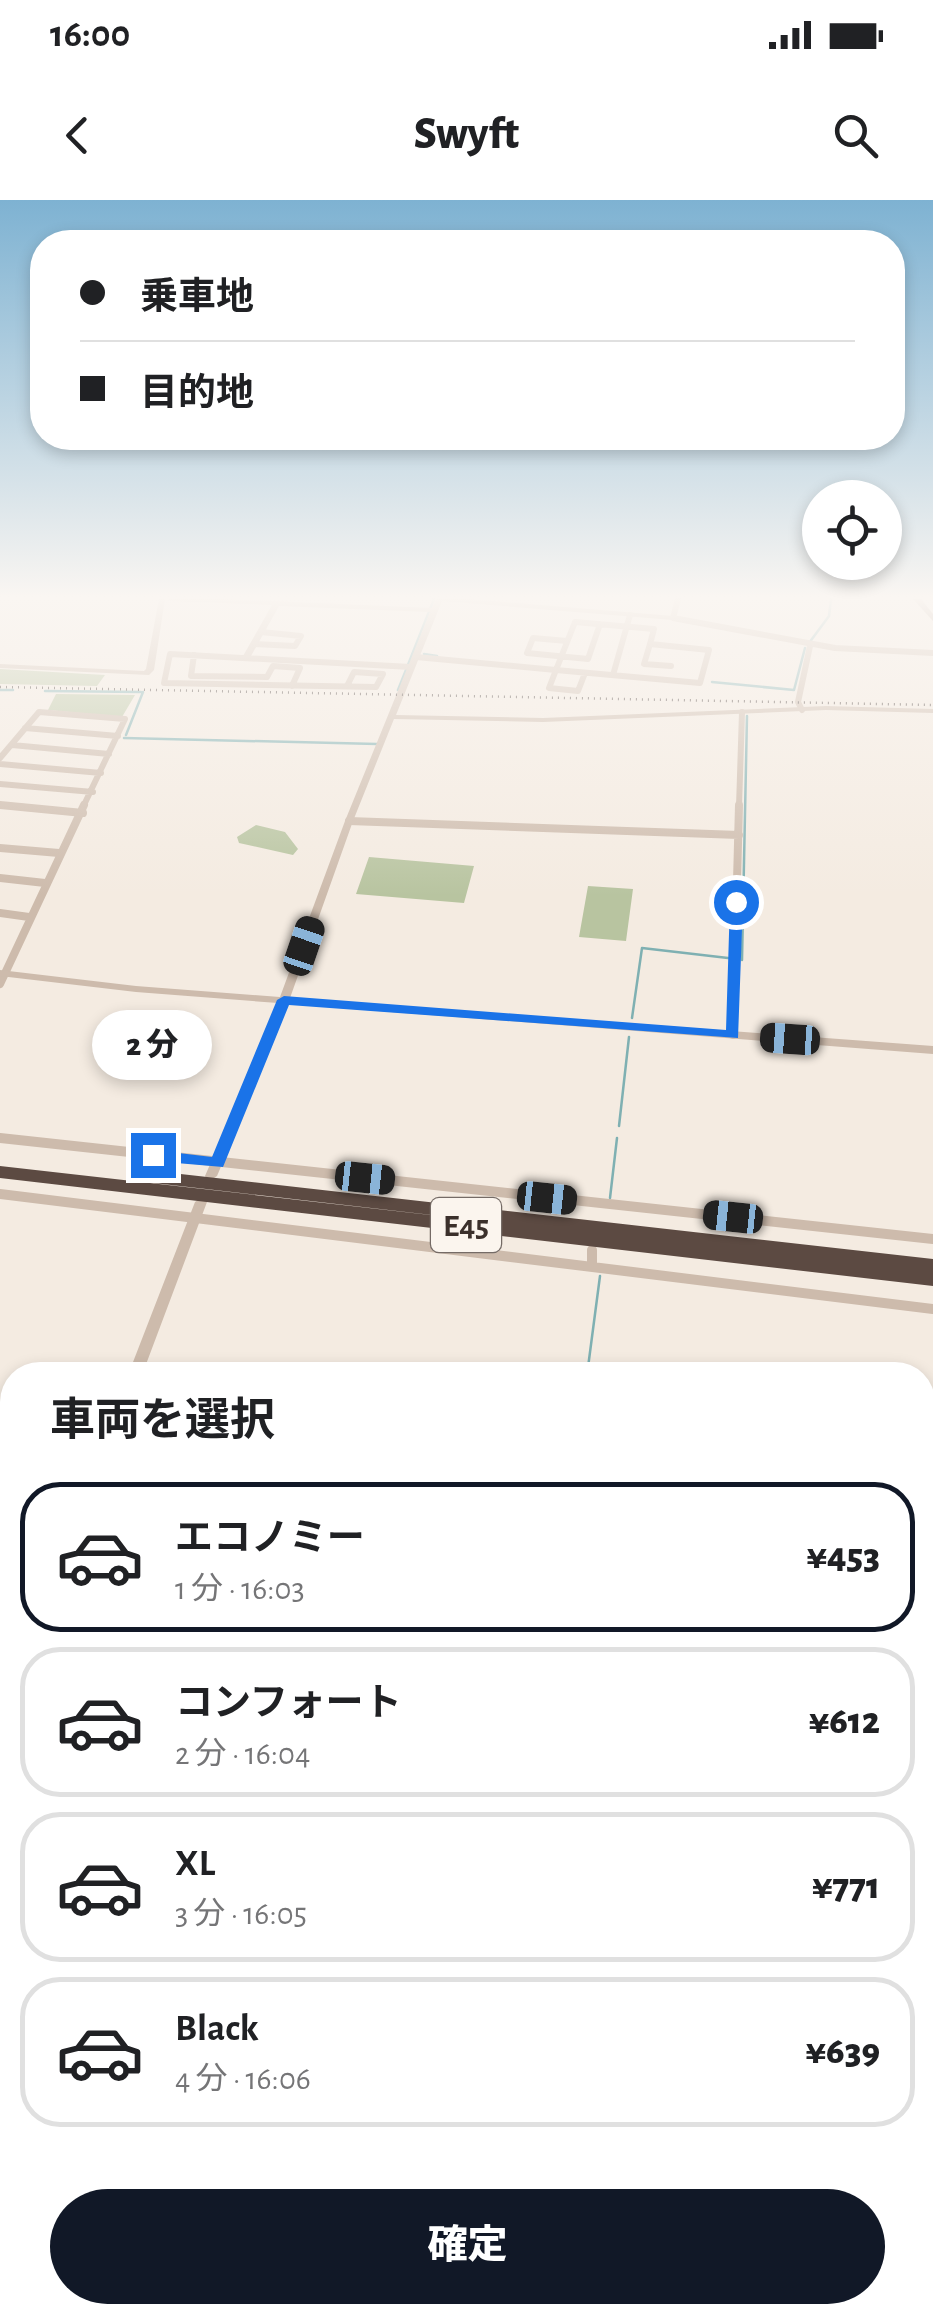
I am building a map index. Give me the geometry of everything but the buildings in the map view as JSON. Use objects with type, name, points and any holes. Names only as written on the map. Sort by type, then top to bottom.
[{"type":"highway","name":"E45","points":[[0,1160],[933,1266]]},
{"type":"highway","name":"E45","points":[[0,1172],[933,1278]]},
{"type":"street","points":[[212,1176],[400,698]]},
{"type":"street","points":[[799,698],[802,710]]},
{"type":"street","points":[[393,716],[543,720],[802,710],[933,711]]},
{"type":"street","points":[[100,773],[0,761],[39,712],[125,719],[73,835],[59,853],[2,977],[933,1050]]},
{"type":"street","points":[[733,1035],[742,712]]},
{"type":"street","points":[[26,728],[118,736]]},
{"type":"street","points":[[12,744],[109,754]]},
{"type":"street","points":[[0,784],[93,792]]},
{"type":"street","points":[[0,805],[83,813]]},
{"type":"street","points":[[350,821],[739,835]]},
{"type":"street","points":[[0,848],[59,853]]},
{"type":"street","points":[[0,878],[45,883]]},
{"type":"street","points":[[0,914],[29,917]]},
{"type":"street","points":[[0,1138],[933,1240]]},
{"type":"street","points":[[0,1194],[933,1309]]},
{"type":"street","points":[[139,1362],[202,1202]]},
{"type":"street","points":[[597,1218],[600,1204]]},
{"type":"street","points":[[592,1250],[592,1267]]},
{"type":"green space","points":[[54,698],[133,698],[122,717],[48,710]]},
{"type":"green space","points":[[256,825],[285,832],[298,849],[293,855],[239,843],[237,837]]},
{"type":"green space","points":[[369,857],[474,866],[464,903],[356,894]]},
{"type":"green space","points":[[588,886],[633,889],[626,941],[579,937]]},
{"type":"waterway","points":[[126,735],[141,698]]},
{"type":"waterway","points":[[742,960],[747,716]]},
{"type":"waterway","points":[[124,738],[377,744]]},
{"type":"waterway","points":[[632,1018],[642,948],[728,958]]},
{"type":"waterway","points":[[619,1126],[629,1037]]},
{"type":"waterway","points":[[610,1198],[617,1138]]},
{"type":"waterway","points":[[589,1362],[600,1276]]},
{"type":"railway","points":[[574,698],[933,705]]},
{"type":"route","points":[[153,1155],[218,1163],[284,1000],[733,1035],[736,902]]}]
